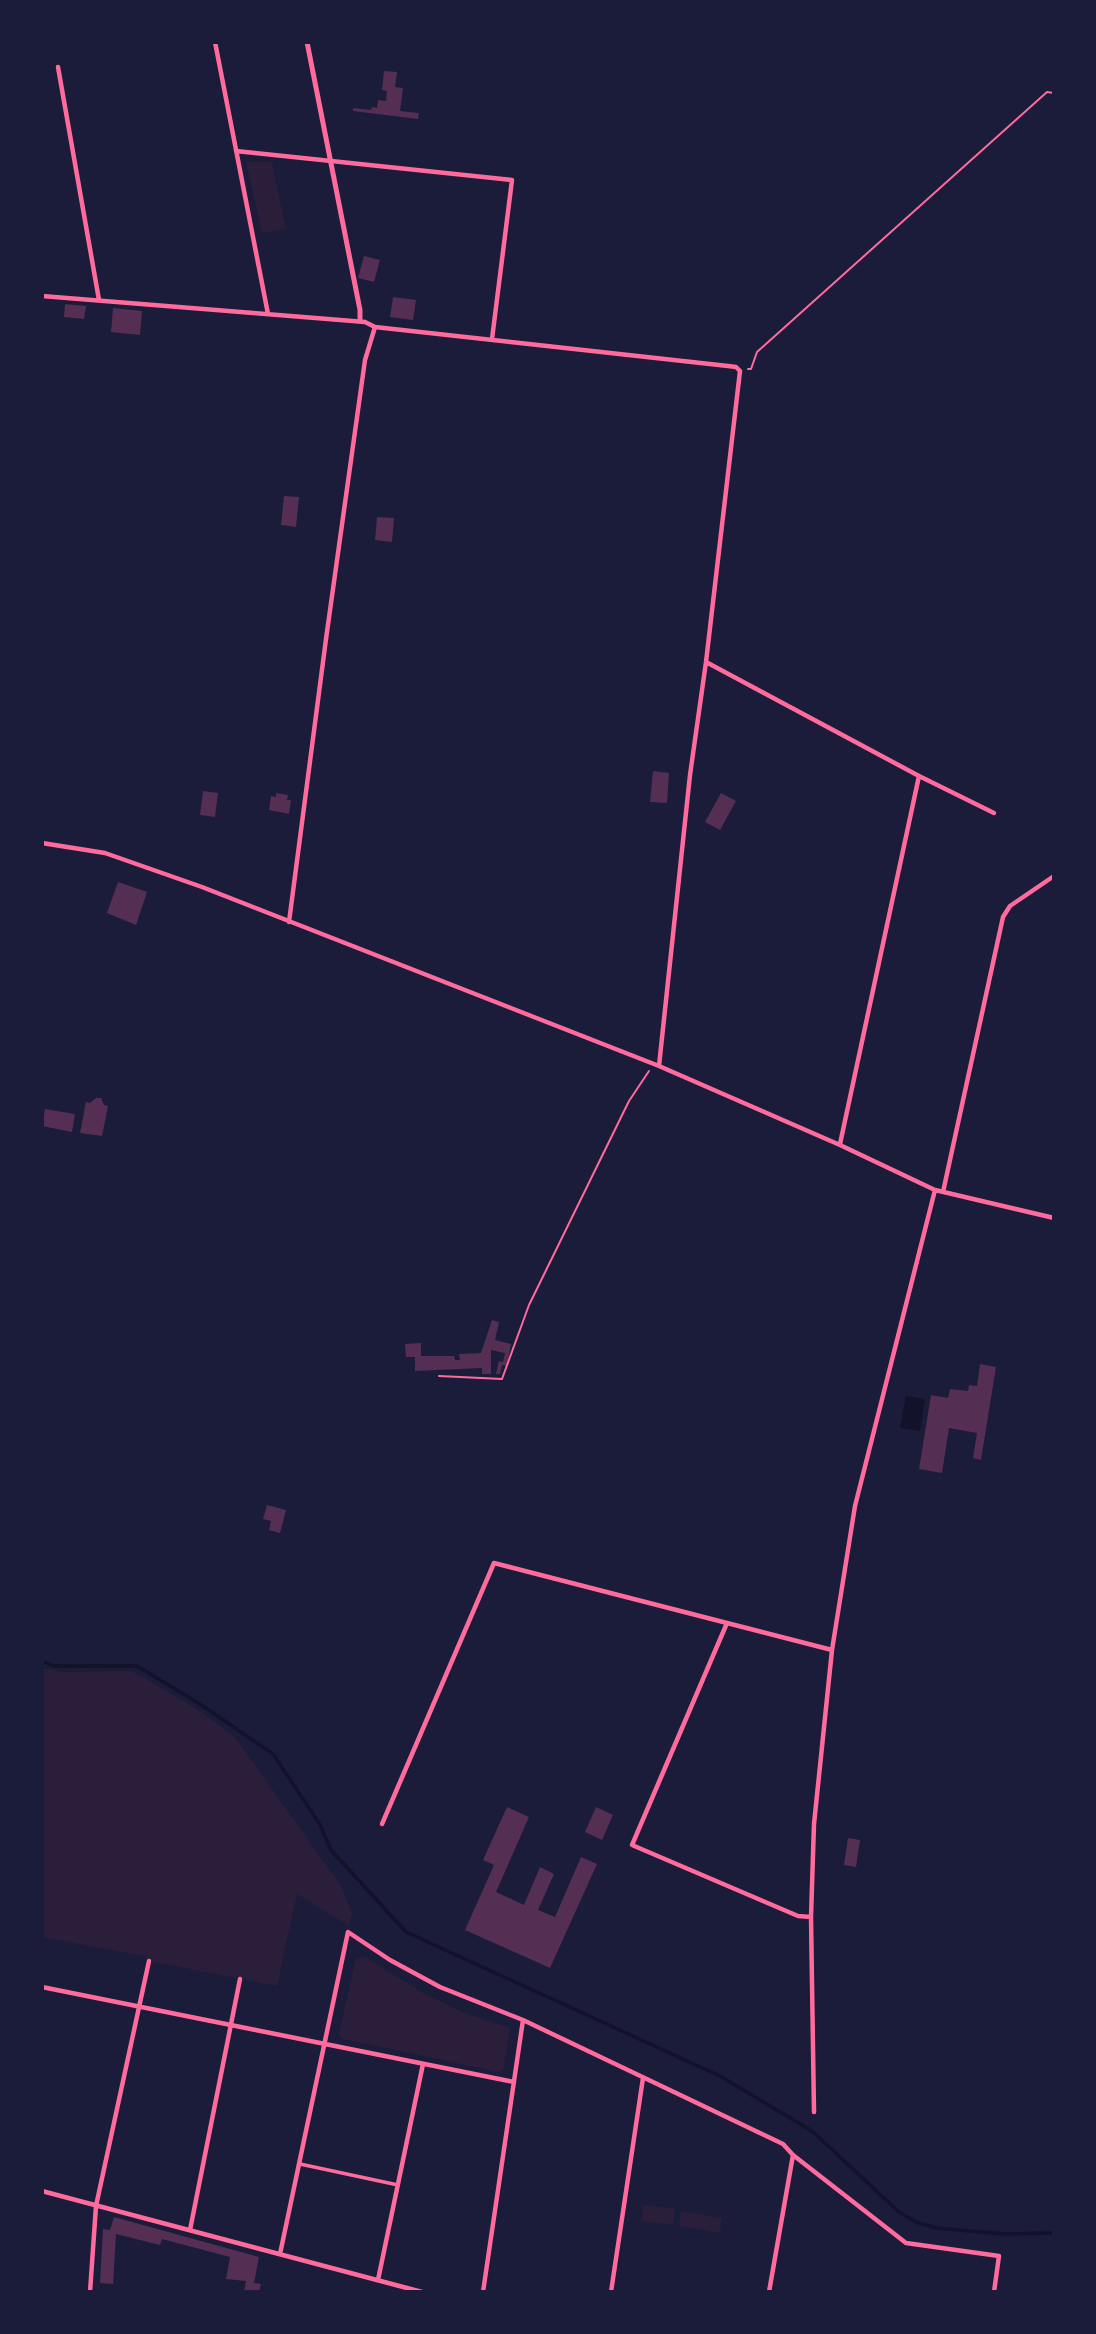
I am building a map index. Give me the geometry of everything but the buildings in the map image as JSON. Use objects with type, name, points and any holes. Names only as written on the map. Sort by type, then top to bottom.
[{"type":"street","points":[[215,42],[268,314]]},
{"type":"street","points":[[307,42],[360,321]]},
{"type":"street","points":[[58,67],[99,300]]},
{"type":"street","points":[[236,151],[512,180],[492,339]]},
{"type":"street","points":[[42,296],[360,321],[375,327],[728,366],[736,367],[740,371],[656,1065]]},
{"type":"street","points":[[289,922],[363,373],[375,327]]},
{"type":"street","points":[[706,662],[919,776],[995,813]]},
{"type":"street","points":[[840,1145],[919,776]]},
{"type":"street","points":[[42,843],[105,853],[202,887],[656,1065],[840,1145],[934,1190],[1054,1218]]},
{"type":"street","points":[[943,1192],[1003,917],[1010,906],[1054,876]]},
{"type":"street","points":[[814,2112],[811,1917],[814,1824],[832,1650],[855,1506],[934,1190]]},
{"type":"street","points":[[382,1824],[494,1563],[832,1650]]},
{"type":"street","points":[[727,1623],[632,1845],[798,1916],[811,1917]]},
{"type":"street","points":[[280,2254],[348,1932],[390,1960],[440,1987],[523,2020],[783,2144],[793,2155],[906,2243],[999,2256],[994,2292]]},
{"type":"street","points":[[90,2292],[96,2206],[149,1961]]},
{"type":"street","points":[[190,2230],[240,1979]]},
{"type":"street","points":[[42,1987],[514,2082]]},
{"type":"street","points":[[483,2292],[523,2020]]},
{"type":"street","points":[[378,2280],[423,2064]]},
{"type":"street","points":[[611,2292],[643,2078]]},
{"type":"street","points":[[769,2292],[793,2155]]},
{"type":"street","points":[[300,2164],[398,2185]]},
{"type":"street","points":[[42,2191],[422,2292]]},
{"type":"path","points":[[740,371],[751,369],[757,352],[1047,92],[1054,93]]},
{"type":"path","points":[[439,1376],[502,1378],[529,1305],[629,1101],[656,1065]]},
{"type":"shaded area","points":[[246,162],[272,162],[286,229],[262,233]]},
{"type":"shaded area","points":[[906,1396],[925,1399],[920,1431],[900,1428]]},
{"type":"shaded area","points":[[42,1668],[63,1672],[132,1671],[197,1709],[235,1737],[341,1886],[352,1913],[349,1926],[297,1894],[277,1986],[149,1961],[144,1956],[42,1937]]},
{"type":"shaded area","points":[[365,1957],[423,1993],[465,2013],[510,2028],[504,2068],[499,2072],[343,2039],[339,2034],[356,1958]]},
{"type":"shaded area","points":[[644,2205],[675,2209],[673,2225],[641,2221]]},
{"type":"shaded area","points":[[681,2211],[722,2218],[720,2233],[679,2226]]},
{"type":"waterway","points":[[42,1661],[54,1666],[137,1666],[200,1704],[273,1754],[319,1823],[331,1850],[406,1932],[720,2076],[812,2131],[899,2212],[916,2222],[936,2228],[1005,2234],[1054,2233]]}]
